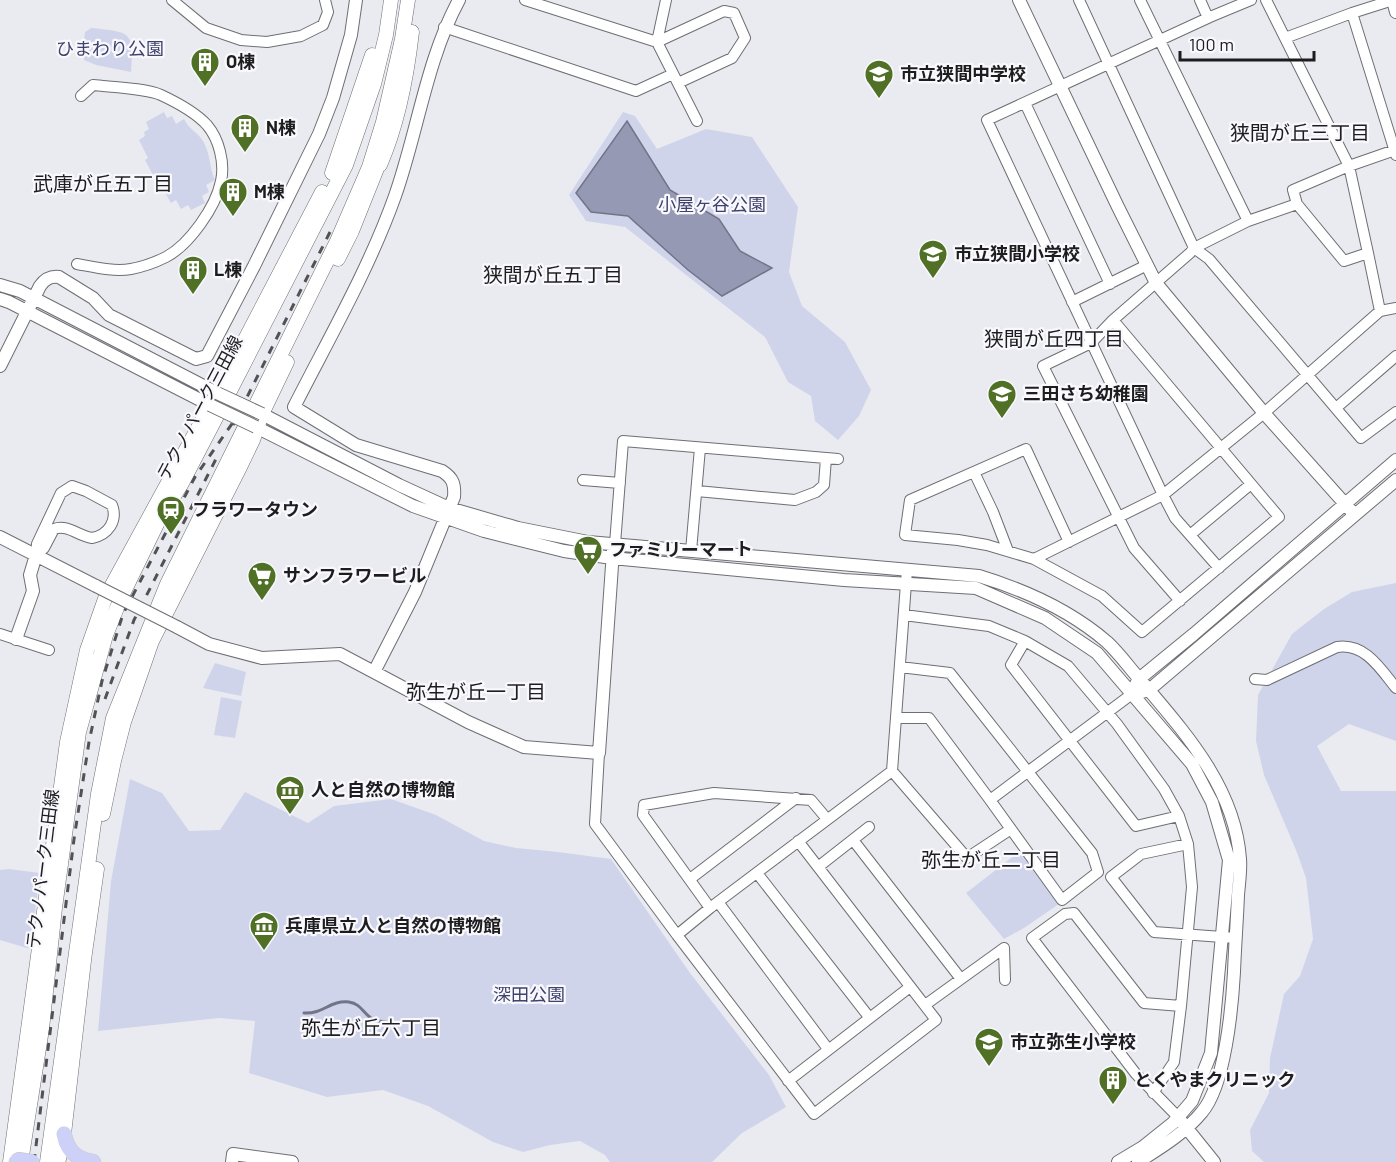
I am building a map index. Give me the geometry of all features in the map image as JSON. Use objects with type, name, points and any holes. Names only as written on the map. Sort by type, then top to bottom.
[{"type":"main road","points":[[332,173],[370,65],[382,0]]},
{"type":"main road","name":"テクノパーク三田線","points":[[18,1162],[42,1029],[55,908],[82,716],[106,635],[121,598],[158,522],[182,483],[346,165],[369,100],[386,35],[392,0]]},
{"type":"main road","points":[[53,1161],[89,857],[103,763],[113,718],[167,584],[337,241],[369,167],[383,122],[402,39],[408,0]]},
{"type":"main road","points":[[113,718],[249,449],[259,420],[352,231],[376,175],[386,151],[400,102],[416,0]]},
{"type":"main road","points":[[376,175],[392,123],[400,80],[402,39]]},
{"type":"main road","points":[[10,1162],[40,946],[43,909],[75,704],[87,650],[106,596],[332,173],[344,156],[369,100]]},
{"type":"main road","points":[[82,716],[86,681],[114,582]]},
{"type":"main road","points":[[53,1161],[64,1134],[103,817],[124,722],[152,640]]},
{"type":"main road","points":[[84,960],[89,857]]},
{"type":"main road","points":[[40,946],[47,917],[55,908]]},
{"type":"main road","points":[[64,1134],[71,1153],[93,1162]]},
{"type":"main road","points":[[18,1162],[19,1160],[33,1162]]},
{"type":"street","points":[[172,0],[206,28],[241,40],[267,42],[301,36],[323,25],[328,12],[325,0]]},
{"type":"street","points":[[0,366],[44,280],[54,276],[93,298],[109,315],[196,359],[207,356],[319,134],[333,98],[351,35],[356,0]]},
{"type":"street","points":[[374,672],[415,592],[454,497],[453,481],[442,471],[356,445],[294,407],[380,234],[415,134],[430,70],[444,27],[459,0]]},
{"type":"street","points":[[444,27],[636,91],[732,58],[745,38],[734,13],[724,11],[657,42],[525,0]]},
{"type":"street","points":[[666,0],[657,42],[697,121]]},
{"type":"street","points":[[1020,0],[1156,283],[1264,413],[1354,514]]},
{"type":"street","points":[[1079,0],[1194,248],[1209,259],[1361,438],[1396,412]]},
{"type":"street","points":[[1140,0],[1248,221]]},
{"type":"street","points":[[1200,0],[1208,18]]},
{"type":"street","points":[[1219,568],[1175,518],[1163,495],[987,120],[1251,0]]},
{"type":"street","points":[[1266,0],[1349,166],[1380,311]]},
{"type":"street","points":[[1285,38],[1393,0],[1396,12]]},
{"type":"street","points":[[1352,13],[1395,152],[1349,166],[1293,189],[1297,204],[1344,261],[1368,253]]},
{"type":"street","points":[[76,264],[106,269],[131,269],[167,256],[196,231],[222,181],[219,147],[207,125],[189,111],[159,94],[93,85],[81,96]]},
{"type":"street","points":[[1024,103],[1110,284]]},
{"type":"street","points":[[1180,601],[1134,549],[1043,366],[1091,343],[1113,320],[1190,254],[1194,248],[1248,221],[1297,204]]},
{"type":"street","points":[[1072,302],[1147,265]]},
{"type":"street","points":[[0,285],[20,291],[213,399]]},
{"type":"street","points":[[0,299],[259,420],[413,506],[588,542],[979,576],[1017,587],[1061,610],[1108,643],[1178,724],[1209,766],[1232,819],[1240,859],[1211,1053],[1192,1101],[1178,1117],[1143,1147],[1118,1162]]},
{"type":"street","points":[[1034,559],[1163,495],[1264,413],[1380,311],[1396,308]]},
{"type":"street","points":[[1069,542],[1026,449],[910,500],[905,535],[958,540],[1034,559],[1102,596],[1142,632],[1279,517],[1113,320]]},
{"type":"street","points":[[1336,408],[1396,356]]},
{"type":"street","points":[[798,841],[936,1020],[814,1114],[595,824],[612,558],[623,441],[838,459]]},
{"type":"street","points":[[691,551],[700,448]]},
{"type":"street","points":[[697,491],[795,500],[816,492],[824,485],[826,458]]},
{"type":"street","points":[[1132,694],[1138,679],[1194,634],[1396,460]]},
{"type":"street","points":[[974,472],[1008,551]]},
{"type":"street","points":[[582,480],[620,483]]},
{"type":"street","points":[[990,800],[1132,694],[1149,690],[1396,480]]},
{"type":"street","points":[[1190,535],[1251,484]]},
{"type":"street","points":[[16,639],[33,591],[30,575],[36,555],[36,544],[61,493],[72,486],[111,505],[114,516],[112,524],[104,534],[92,538],[68,528],[57,527],[44,548],[36,555]]},
{"type":"street","points":[[447,513],[484,531],[564,551],[612,558],[854,580],[976,588],[1045,618],[1097,653],[1192,764],[1212,802],[1229,860],[1229,938],[1233,982],[1225,1049],[1216,1082],[1203,1111],[1157,1150],[1138,1162]]},
{"type":"street","points":[[0,537],[209,644],[262,658],[340,654],[468,722],[524,747],[599,753]]},
{"type":"street","points":[[677,935],[888,775],[900,667],[904,570]]},
{"type":"street","points":[[903,615],[989,626],[1025,640],[1068,666],[1107,713],[1164,789],[1179,816],[1188,844],[1192,887],[1181,1006],[1174,1062],[1152,1093]]},
{"type":"street","points":[[0,634],[49,650]]},
{"type":"street","points":[[1025,640],[1011,665],[1136,826],[1179,816]]},
{"type":"street","points":[[1255,679],[1267,680],[1337,647],[1348,645],[1360,650],[1376,663],[1396,688]]},
{"type":"street","points":[[896,718],[929,718],[1062,900],[1098,872],[1092,853],[950,673],[900,667]]},
{"type":"street","points":[[888,775],[967,858],[1011,830]]},
{"type":"street","points":[[827,819],[811,800],[714,793],[644,805],[643,815],[690,879],[714,905],[828,1049]]},
{"type":"street","points":[[690,879],[796,798]]},
{"type":"street","points":[[818,867],[869,826]]},
{"type":"street","points":[[853,840],[961,980]]},
{"type":"street","points":[[1188,844],[1141,854],[1111,877],[1154,932],[1229,938]]},
{"type":"street","points":[[757,873],[869,1017]]},
{"type":"street","points":[[1181,1006],[1144,1004],[1074,913],[1065,914],[1032,938],[1152,1093],[1178,1117],[1213,1162]]},
{"type":"street","points":[[925,1005],[1004,948],[1005,980]]},
{"type":"street","points":[[788,1081],[910,987]]},
{"type":"street","points":[[233,1158],[292,1162]]},
{"type":"green space","name":"ひまわり公園","points":[[91,28],[115,31],[127,36],[132,48],[131,72],[96,65],[84,60],[85,32]]},
{"type":"green space","points":[[164,112],[167,118],[172,116],[176,124],[184,119],[206,146],[215,180],[206,185],[209,192],[202,196],[205,203],[191,210],[188,205],[181,209],[176,200],[171,203],[163,189],[161,190],[145,160],[148,158],[139,140],[149,129],[146,122]]},
{"type":"green space","name":"小屋ヶ谷公園","points":[[623,112],[635,116],[657,149],[706,129],[752,137],[798,207],[789,272],[802,306],[845,342],[871,390],[859,416],[838,440],[815,421],[811,396],[788,382],[765,337],[625,227],[586,221],[569,195]]},
{"type":"green space","points":[[1396,583],[1396,741],[1349,724],[1317,746],[1341,791],[1396,791],[1396,1162],[1264,1162],[1252,1151],[1250,1130],[1269,1093],[1270,1058],[1284,994],[1300,976],[1313,939],[1306,878],[1264,775],[1256,741],[1258,695],[1292,634],[1324,609],[1352,592]]},
{"type":"green space","points":[[215,663],[246,672],[241,696],[203,688]]},
{"type":"green space","points":[[221,697],[242,701],[235,738],[214,735]]},
{"type":"green space","name":"深田公園","points":[[130,779],[162,793],[189,831],[220,830],[245,792],[308,823],[334,806],[391,799],[436,815],[484,841],[516,848],[611,859],[690,973],[769,1075],[786,1107],[742,1133],[712,1162],[610,1162],[605,1155],[580,1141],[523,1152],[493,1142],[428,1106],[383,1090],[327,1097],[249,1073],[255,1021],[219,1018],[98,1031],[111,881]]},
{"type":"green space","points":[[1019,852],[1059,904],[1004,939],[966,893]]},
{"type":"green space","points":[[0,870],[40,873],[30,949],[0,940]]},
{"type":"shaded area","points":[[627,121],[670,190],[719,219],[740,251],[772,268],[722,296],[688,270],[628,216],[591,212],[576,193]]},
{"type":"waterway","points":[[304,1013],[311,1013],[337,1003],[349,1002],[359,1006],[373,1019],[395,1023]]},
{"type":"railway","points":[[233,425],[330,232]]},
{"type":"railway","points":[[34,1162],[74,839],[89,742],[102,681],[123,614],[195,477],[236,418]]},
{"type":"railway","points":[[105,699],[134,620],[217,457]]},
{"type":"place","name":"O棟","points":[[205,88]]},
{"type":"place","name":"市立狭間中学校","points":[[879,100]]},
{"type":"place","name":"N棟","points":[[245,154]]},
{"type":"place","name":"M棟","points":[[233,218]]},
{"type":"place","name":"市立狭間小学校","points":[[933,280]]},
{"type":"place","name":"L棟","points":[[193,296]]},
{"type":"place","name":"三田さち幼稚園","points":[[1002,420]]},
{"type":"place","name":"フラワータウン","points":[[171,536]]},
{"type":"place","name":"ファミリーマート","points":[[588,576]]},
{"type":"place","name":"サンフラワービル","points":[[262,602]]},
{"type":"place","name":"人と自然の博物館","points":[[290,816]]},
{"type":"place","name":"兵庫県立人と自然の博物館","points":[[264,952]]},
{"type":"place","name":"市立弥生小学校","points":[[989,1068]]},
{"type":"place","name":"とくやまクリニック","points":[[1113,1106]]},
{"type":"district","name":"狭間が丘三丁目","points":[[1300,133]]},
{"type":"district","name":"武庫が丘五丁目","points":[[103,184]]},
{"type":"district","name":"狭間が丘五丁目","points":[[553,275]]},
{"type":"district","name":"狭間が丘四丁目","points":[[1054,339]]},
{"type":"district","name":"弥生が丘一丁目","points":[[476,692]]},
{"type":"district","name":"弥生が丘二丁目","points":[[991,860]]},
{"type":"district","name":"弥生が丘六丁目","points":[[371,1028]]}]
